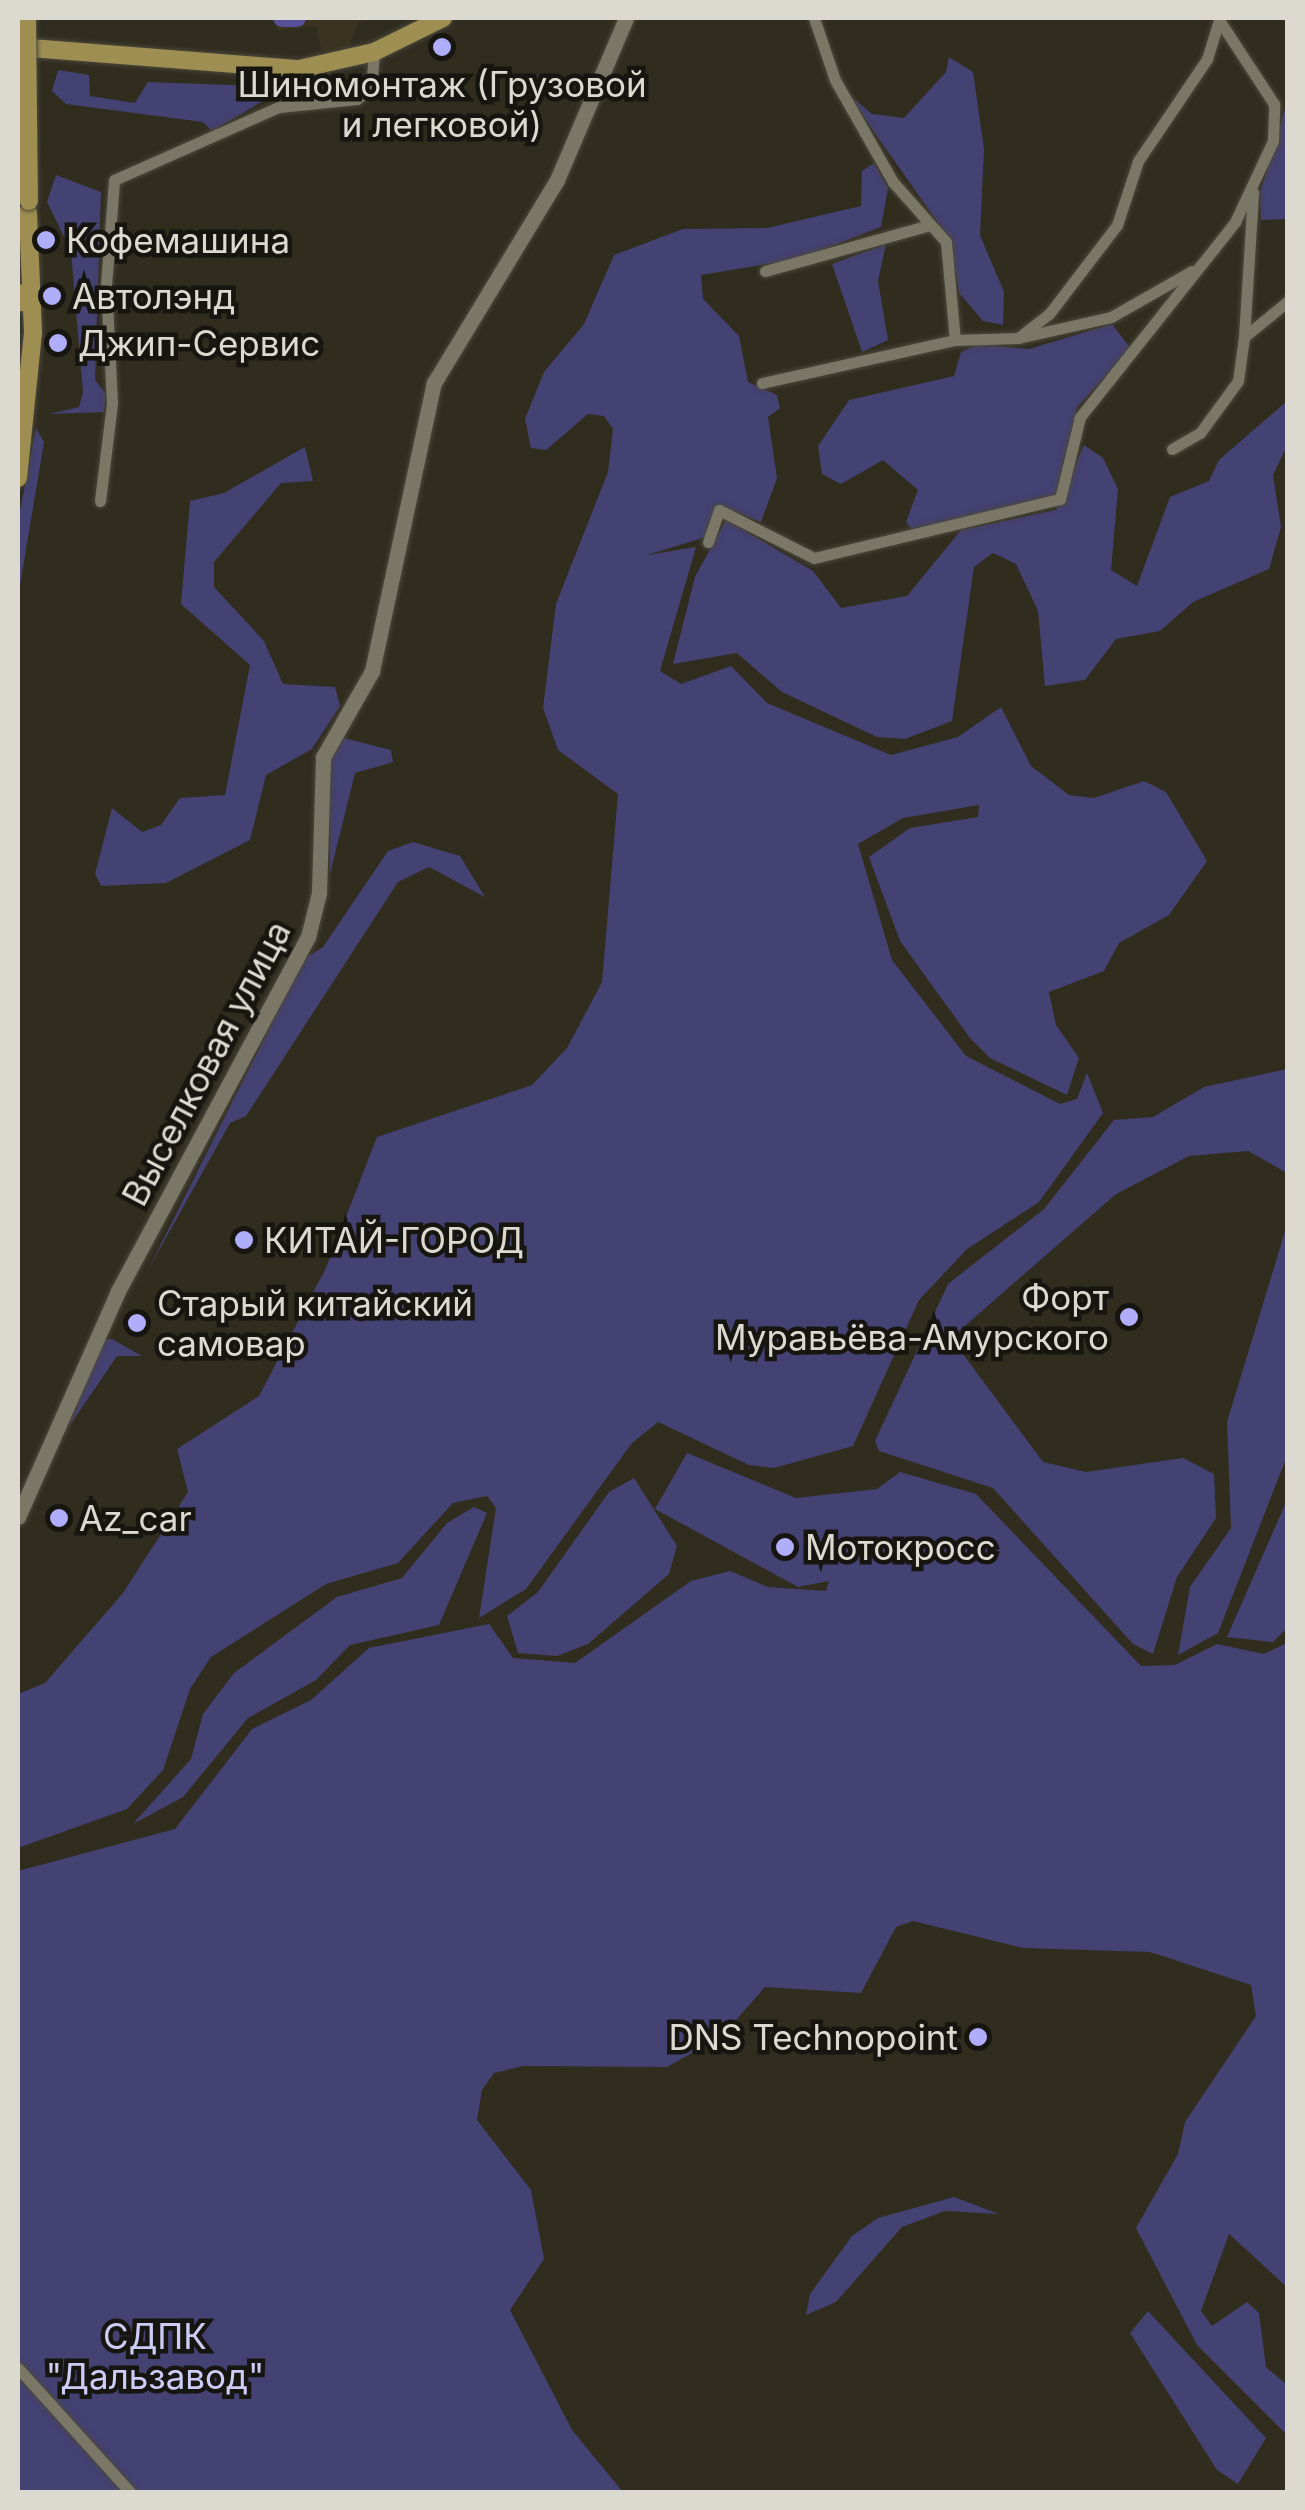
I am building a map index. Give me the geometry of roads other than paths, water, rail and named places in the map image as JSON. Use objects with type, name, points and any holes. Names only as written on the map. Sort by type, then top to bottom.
[{"type":"main road","points":[[18,478],[27,18]]},
{"type":"main road","points":[[18,47],[238,71],[374,52],[443,18]]},
{"type":"main road","points":[[18,388],[24,254]]},
{"type":"street","name":"Выселковая улица","points":[[18,1517],[118,1291],[308,937],[320,893],[323,758],[372,671],[434,383],[556,180],[626,18]]},
{"type":"street","points":[[814,18],[835,80],[926,226],[946,242],[955,340]]},
{"type":"street","points":[[708,542],[719,510],[814,558],[895,545],[993,511],[1050,506],[1060,499],[1072,433],[1253,190],[1273,142],[1274,104],[1219,20]]},
{"type":"street","points":[[1018,338],[1060,302],[1117,225],[1138,161],[1207,59],[1219,20]]},
{"type":"street","points":[[100,501],[112,403],[106,285],[114,180],[280,107],[357,100],[371,88],[374,52]]},
{"type":"street","points":[[1172,449],[1200,434],[1238,380],[1253,190]]},
{"type":"street","points":[[765,271],[926,226]]},
{"type":"street","points":[[762,383],[955,340],[1018,338],[1111,317],[1195,268]]},
{"type":"street","points":[[1244,337],[1288,301]]},
{"type":"street","points":[[18,2368],[130,2492]]},
{"type":"waterway","points":[[282,18],[297,18]]},
{"type":"place","name":"Шиномонтаж (Грузовой и легковой)","points":[[442,47]]},
{"type":"place","name":"Кофемашина","points":[[46,240]]},
{"type":"place","name":"Автолэнд","points":[[52,296]]},
{"type":"place","name":"Джип-Сервис","points":[[58,343]]},
{"type":"place","name":"КИТАЙ-ГОРОД","points":[[244,1240]]},
{"type":"place","name":"Форт Муравьёва-Амурского","points":[[1129,1317]]},
{"type":"place","name":"Старый китайский самовар","points":[[137,1323]]},
{"type":"place","name":"Az_car","points":[[59,1518]]},
{"type":"place","name":"Мотокросс","points":[[785,1547]]},
{"type":"place","name":"DNS Technopoint","points":[[978,2037]]},
{"type":"park label","name":"СДПК \"Дальзавод\"","points":[[155,2356]]}]
